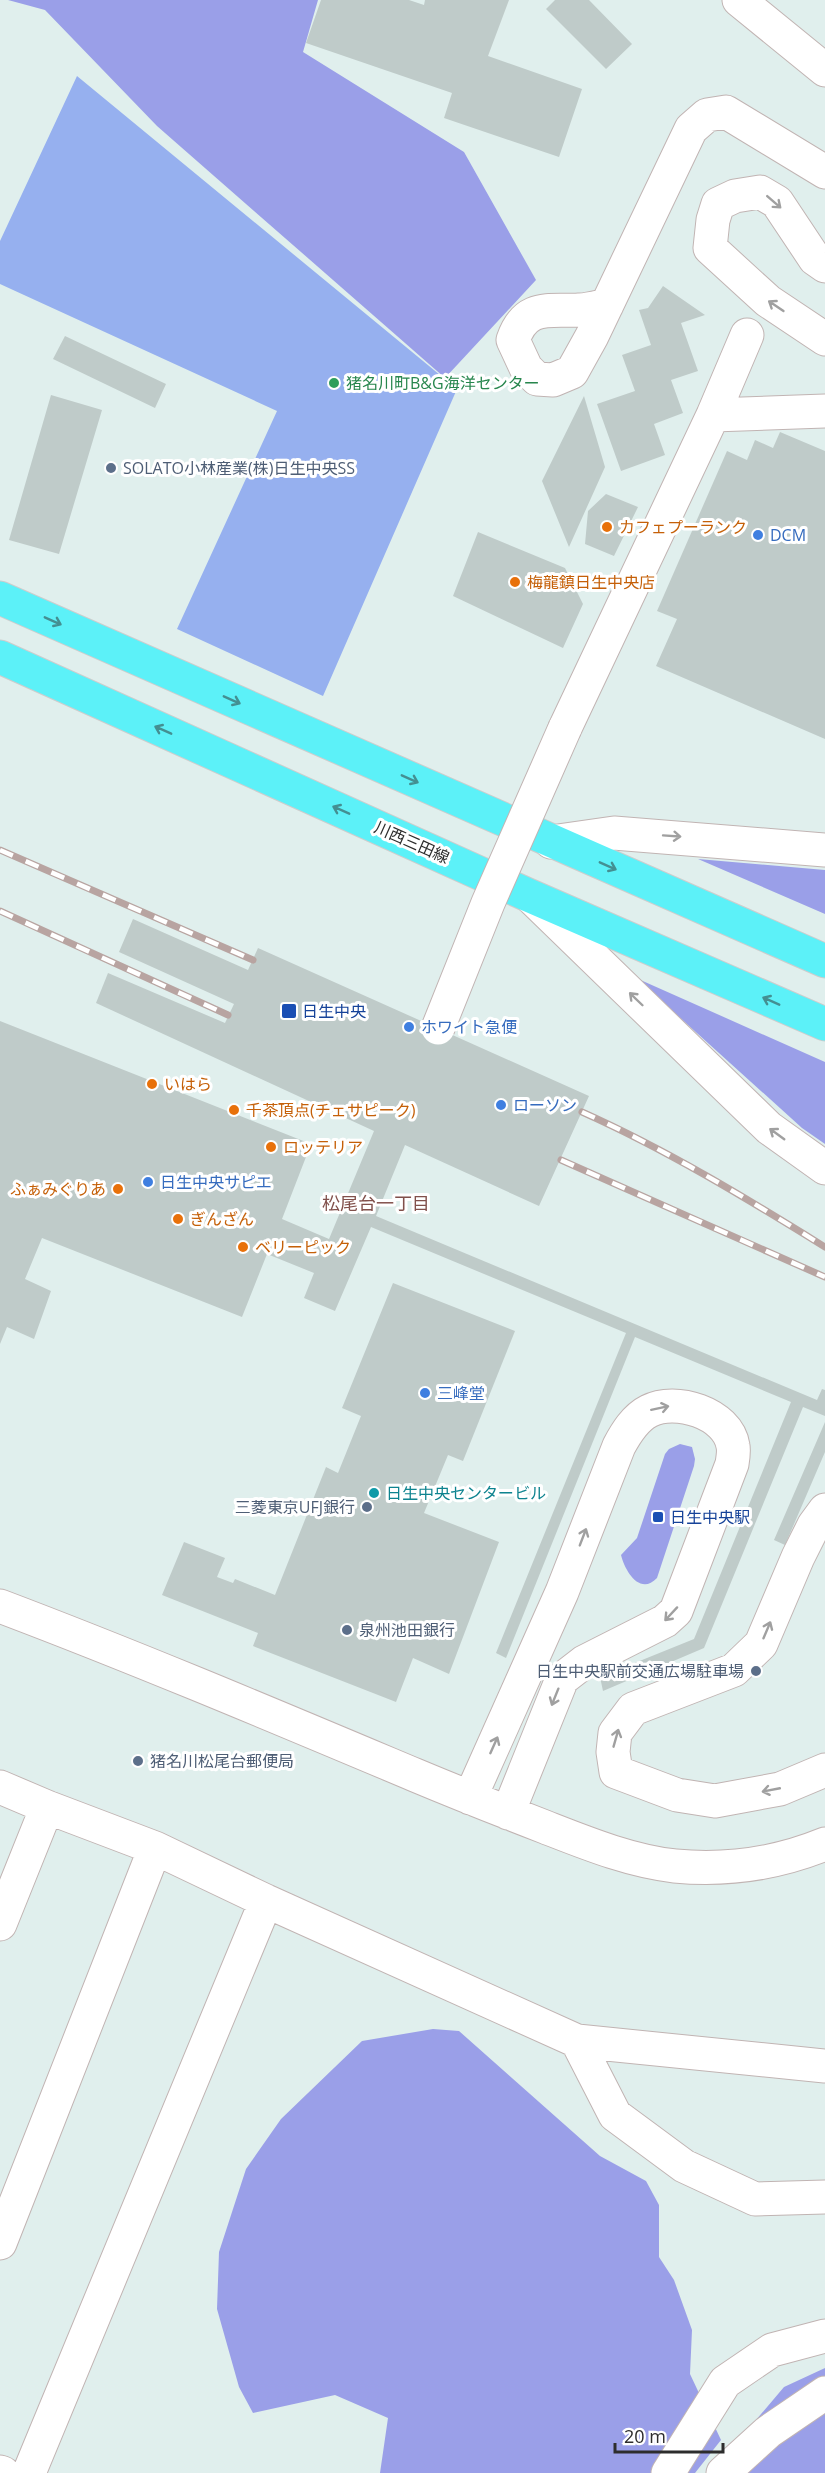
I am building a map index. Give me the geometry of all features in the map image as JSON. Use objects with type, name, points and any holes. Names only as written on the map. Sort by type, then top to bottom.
[{"type":"main road","points":[[0,598],[825,961]]},
{"type":"main road","name":"川西三田線","points":[[0,657],[528,894],[825,1024]]},
{"type":"street","points":[[739,0],[825,70]]},
{"type":"street","points":[[607,305],[691,129],[707,115],[726,112],[825,172]]},
{"type":"street","points":[[825,266],[815,259],[777,202],[760,192],[735,196],[718,204],[713,220],[710,248],[768,301],[825,339]]},
{"type":"street","points":[[438,1028],[565,728],[713,415],[747,335]]},
{"type":"street","points":[[713,415],[825,411]]},
{"type":"street","points":[[551,842],[614,833],[825,850]]},
{"type":"street","points":[[528,894],[769,1128],[825,1168]]},
{"type":"street","points":[[470,1798],[562,1592],[619,1446],[627,1432],[648,1411],[663,1406],[697,1410],[714,1418],[728,1431],[734,1445],[732,1464],[676,1611],[664,1621],[584,1662],[562,1679],[508,1813]]},
{"type":"street","points":[[825,1510],[814,1525],[798,1557],[761,1644],[734,1670],[633,1709],[615,1733],[612,1752],[616,1772],[677,1795],[715,1801],[780,1789],[825,1770]]},
{"type":"street","points":[[0,1606],[120,1651],[470,1798],[585,1843],[617,1853],[673,1866],[721,1869],[784,1859],[825,1844]]},
{"type":"street","points":[[0,1787],[47,1808],[155,1848],[266,1901],[578,2041],[825,2066]]},
{"type":"street","points":[[0,1924],[47,1808]]},
{"type":"street","points":[[0,2243],[155,1848]]},
{"type":"street","points":[[29,2473],[266,1901]]},
{"type":"street","points":[[578,2041],[615,2115],[684,2166],[754,2199],[825,2197]]},
{"type":"street","points":[[668,2473],[725,2382],[772,2350],[825,2336]]},
{"type":"street","points":[[723,2473],[768,2432],[825,2393]]},
{"type":"shaded area","points":[[8,0],[318,0],[303,52],[464,152],[536,280],[445,378],[157,126],[45,10]]},
{"type":"shaded area","name":"猪名川町B&G海洋センター","points":[[77,76],[457,389],[323,696],[177,629],[277,411],[0,284],[0,241]]},
{"type":"shaded area","points":[[698,859],[825,870],[825,914]]},
{"type":"shaded area","points":[[636,978],[825,1062],[825,1144],[802,1128]]},
{"type":"shaded area","points":[[680,1444],[692,1447],[694,1466],[657,1578],[651,1583],[639,1583],[626,1568],[621,1555],[637,1538],[665,1454],[669,1449]]},
{"type":"shaded area","points":[[433,2029],[459,2031],[600,2156],[646,2181],[659,2205],[659,2257],[674,2280],[692,2330],[690,2374],[721,2440],[695,2473],[380,2473],[388,2418],[335,2395],[253,2413],[239,2387],[217,2309],[219,2252],[246,2169],[281,2119],[362,2041]]},
{"type":"shaded area","points":[[825,2368],[825,2473],[711,2473],[784,2387]]},
{"type":"building","points":[[321,0],[409,0],[424,5],[425,0],[509,0],[488,56],[582,89],[559,157],[444,118],[452,93],[306,43]]},
{"type":"building","points":[[555,0],[589,0],[632,44],[606,69],[546,9]]},
{"type":"building","points":[[663,286],[705,315],[681,323],[698,371],[671,380],[683,413],[654,424],[665,455],[621,471],[597,404],[635,391],[622,355],[651,345],[639,310],[648,308]]},
{"type":"building","points":[[65,336],[166,384],[155,408],[53,359]]},
{"type":"building","points":[[51,395],[102,410],[59,554],[9,540]]},
{"type":"building","points":[[584,396],[605,467],[569,547],[542,481]]},
{"type":"building","name":"DCM","points":[[780,432],[825,451],[825,739],[656,666],[677,619],[657,611],[727,451],[747,460],[755,440],[773,448]]},
{"type":"building","name":"カフェプーランク","points":[[606,494],[638,507],[614,556],[585,544],[588,511]]},
{"type":"building","name":"梅龍鎮日生中央店","points":[[478,532],[565,568],[583,604],[563,648],[453,596]]},
{"type":"building","points":[[133,919],[248,970],[258,948],[589,1096],[539,1206],[405,1145],[376,1216],[817,1400],[822,1389],[825,1390],[825,1416],[803,1407],[704,1648],[603,1691],[600,1677],[694,1639],[791,1402],[635,1337],[506,1658],[496,1653],[626,1333],[371,1227],[335,1311],[304,1298],[314,1273],[267,1254],[242,1317],[42,1238],[25,1279],[51,1291],[34,1339],[7,1327],[0,1344],[0,1021],[311,1144],[282,1219],[329,1239],[374,1131],[96,1003],[108,973],[225,1023],[234,1004],[119,952]]},
{"type":"building","name":"日生中央センタービル","points":[[393,1283],[515,1331],[463,1461],[448,1455],[424,1513],[499,1542],[449,1674],[413,1658],[396,1702],[253,1646],[258,1633],[162,1595],[184,1542],[225,1558],[217,1577],[233,1583],[235,1579],[275,1595],[326,1467],[338,1473],[361,1416],[342,1408]]},
{"type":"building","points":[[825,1422],[825,1452],[785,1545],[774,1540]]},
{"type":"railway","points":[[0,850],[253,960]]},
{"type":"railway","points":[[0,911],[228,1015]]},
{"type":"railway","points":[[582,1112],[675,1158],[825,1247]]},
{"type":"railway","points":[[561,1160],[825,1277]]},
{"type":"place","name":"猪名川町B&G海洋センター","points":[[334,383]]},
{"type":"place","name":"SOLATO小林産業(株)日生中央SS","points":[[111,468]]},
{"type":"place","name":"カフェプーランク","points":[[607,527]]},
{"type":"place","name":"DCM","points":[[758,535]]},
{"type":"place","name":"梅龍鎮日生中央店","points":[[515,582]]},
{"type":"place","name":"日生中央","points":[[289,1011]]},
{"type":"place","name":"ホワイト急便","points":[[409,1027]]},
{"type":"place","name":"いはら","points":[[152,1084]]},
{"type":"place","name":"ローソン","points":[[501,1105]]},
{"type":"place","name":"千茶頂点(チェサピーク)","points":[[234,1110]]},
{"type":"place","name":"ロッテリア","points":[[271,1147]]},
{"type":"place","name":"日生中央サピエ","points":[[148,1182]]},
{"type":"place","name":"ふぁみぐりあ","points":[[118,1189]]},
{"type":"place","name":"ぎんざん","points":[[178,1219]]},
{"type":"place","name":"ベリーピック","points":[[243,1247]]},
{"type":"place","name":"三峰堂","points":[[425,1393]]},
{"type":"place","name":"日生中央センタービル","points":[[374,1493]]},
{"type":"place","name":"三菱東京UFJ銀行","points":[[367,1507]]},
{"type":"place","name":"日生中央駅","points":[[658,1517]]},
{"type":"place","name":"泉州池田銀行","points":[[347,1630]]},
{"type":"place","name":"日生中央駅前交通広場駐車場","points":[[756,1671]]},
{"type":"place","name":"猪名川松尾台郵便局","points":[[138,1761]]},
{"type":"district","name":"松尾台一丁目","points":[[376,1204]]}]
